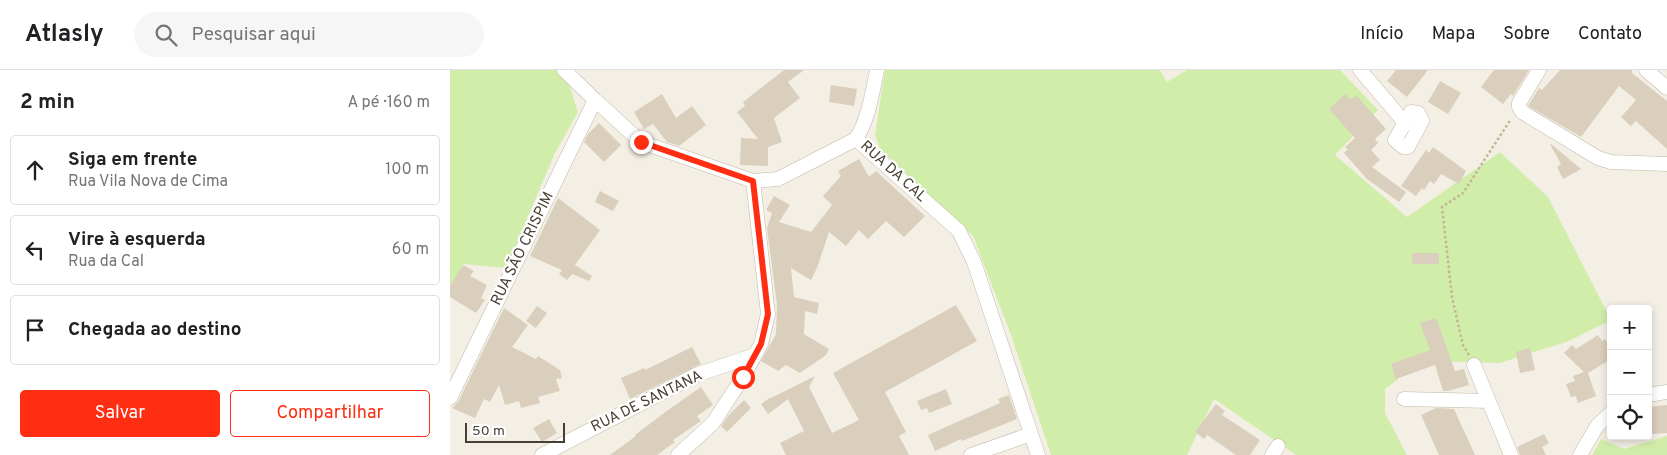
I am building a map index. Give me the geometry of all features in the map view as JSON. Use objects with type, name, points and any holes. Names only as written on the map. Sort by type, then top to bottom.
[{"type":"street","name":"RUA DA CAL","points":[[564,70],[641,142],[753,181],[778,178],[856,139],[959,231],[974,262],[1038,455]]},
{"type":"street","points":[[856,139],[863,127],[869,108],[877,70]]},
{"type":"street","points":[[1540,70],[1520,103],[1519,107],[1522,112],[1598,158],[1611,162],[1667,164]]},
{"type":"street","points":[[1646,70],[1667,88]]},
{"type":"street","points":[[1367,73],[1406,124]]},
{"type":"street","name":"RUA SÃO CRISPIM","points":[[450,398],[594,100]]},
{"type":"street","points":[[678,455],[713,423],[743,377],[761,344],[768,314],[753,181]]},
{"type":"street","name":"RUA DE SANTANA","points":[[542,455],[696,375],[755,355]]},
{"type":"street","points":[[1474,365],[1511,455]]},
{"type":"street","points":[[1652,394],[1667,392]]},
{"type":"street","points":[[1404,399],[1489,401]]},
{"type":"street","points":[[1580,455],[1597,426],[1607,417]]},
{"type":"street","points":[[971,455],[1031,434]]},
{"type":"path","points":[[1474,365],[1463,345],[1452,296],[1442,207],[1463,193],[1519,107]]},
{"type":"green space","points":[[450,70],[562,70],[568,81],[578,112],[555,153],[506,268],[463,264],[450,293]]},
{"type":"green space","points":[[885,70],[1160,70],[1167,82],[1187,70],[1340,70],[1378,110],[1335,155],[1407,217],[1500,152],[1548,197],[1607,312],[1607,322],[1569,341],[1500,363],[1409,360],[1397,380],[1385,389],[1385,413],[1407,455],[1296,455],[1214,399],[1187,455],[1051,455],[1011,335],[973,236],[880,149],[875,135]]},
{"type":"green space","points":[[1667,436],[1667,455],[1592,455],[1601,439],[1624,449]]},
{"type":"building","points":[[784,70],[804,70],[788,82],[800,98],[774,118],[782,142],[768,147],[768,166],[740,165],[741,138],[758,139],[737,112],[745,106],[743,102]]},
{"type":"building","points":[[1396,70],[1428,70],[1407,97],[1387,81]]},
{"type":"building","points":[[1494,70],[1529,70],[1513,96],[1511,94],[1503,104],[1481,87]]},
{"type":"building","points":[[1560,70],[1632,70],[1632,73],[1667,101],[1667,149],[1636,121],[1631,126],[1621,117],[1636,100],[1619,86],[1581,137],[1528,106],[1539,88],[1542,90]]},
{"type":"building","points":[[1440,81],[1461,93],[1448,114],[1428,102]]},
{"type":"building","points":[[831,85],[857,89],[854,106],[829,102]]},
{"type":"building","points":[[662,94],[676,118],[692,106],[706,125],[679,146],[667,142],[653,124],[644,129],[634,112]]},
{"type":"building","points":[[1345,94],[1350,100],[1356,95],[1386,129],[1375,139],[1378,143],[1371,150],[1380,160],[1372,167],[1406,192],[1399,202],[1367,179],[1344,153],[1347,150],[1349,151],[1345,147],[1355,138],[1329,109]]},
{"type":"building","points":[[599,123],[621,145],[604,162],[584,142],[588,134]]},
{"type":"building","points":[[1550,144],[1581,169],[1563,179],[1557,167],[1561,164]]},
{"type":"building","points":[[1433,147],[1466,171],[1459,184],[1441,174],[1434,184],[1430,181],[1424,190],[1422,188],[1416,196],[1401,186],[1426,150],[1429,153]]},
{"type":"building","points":[[859,159],[869,177],[876,171],[925,216],[904,237],[886,221],[868,239],[859,230],[846,246],[829,232],[811,280],[791,268],[794,297],[819,303],[817,314],[805,311],[804,334],[829,349],[826,355],[800,373],[786,365],[778,371],[761,361],[776,334],[777,305],[767,228],[772,213],[766,210],[774,196],[790,205],[779,222],[811,232],[832,205],[823,196],[841,176],[838,171]]},
{"type":"building","points":[[600,191],[619,201],[613,211],[595,202]]},
{"type":"building","points":[[558,198],[600,230],[575,265],[592,276],[589,281],[572,274],[567,280],[559,274],[562,270],[530,256]]},
{"type":"building","points":[[1412,253],[1439,253],[1439,264],[1412,264]]},
{"type":"building","points":[[463,265],[474,271],[470,276],[487,285],[481,298],[485,300],[476,313],[450,297],[450,286]]},
{"type":"building","points":[[956,305],[977,341],[885,392],[906,432],[899,436],[909,455],[786,455],[780,443],[804,431],[788,399],[768,414],[761,404],[771,397],[815,376],[809,387],[832,433],[859,420],[833,373]]},
{"type":"building","points":[[537,306],[547,313],[536,328],[526,321]]},
{"type":"building","points":[[504,308],[528,325],[512,347],[536,359],[538,356],[560,370],[562,378],[556,379],[560,391],[538,397],[540,403],[521,408],[519,401],[505,405],[499,385],[490,402],[484,399],[475,418],[452,408],[458,402]]},
{"type":"building","points":[[1436,318],[1455,371],[1464,369],[1469,385],[1443,391],[1435,365],[1396,379],[1391,364],[1430,350],[1420,323]]},
{"type":"building","points":[[1598,335],[1602,341],[1605,339],[1607,342],[1607,361],[1588,373],[1596,396],[1578,403],[1576,396],[1571,397],[1566,384],[1575,381],[1573,376],[1584,372],[1564,353],[1572,345],[1576,349]]},
{"type":"building","points":[[692,347],[701,364],[630,399],[621,378],[644,368],[645,370]]},
{"type":"building","points":[[1530,348],[1535,370],[1520,373],[1516,352]]},
{"type":"building","points":[[701,387],[713,405],[697,416],[701,421],[673,440],[675,442],[657,455],[610,455],[668,410]]},
{"type":"building","points":[[946,389],[952,404],[929,413],[927,408],[921,410],[917,401]]},
{"type":"building","points":[[1009,395],[1017,419],[962,441],[961,439],[935,451],[928,435],[1000,403],[998,399]]},
{"type":"building","points":[[744,400],[751,408],[727,432],[721,426]]},
{"type":"building","points":[[1216,404],[1225,411],[1222,415],[1260,440],[1250,455],[1236,455],[1207,435],[1204,439],[1195,432]]},
{"type":"building","points":[[1667,405],[1667,433],[1652,434],[1652,407]]},
{"type":"building","points":[[1436,408],[1454,409],[1475,455],[1439,455],[1421,415]]},
{"type":"building","points":[[549,419],[557,433],[542,442],[533,428]]},
{"type":"building","points":[[1544,434],[1549,443],[1542,447],[1546,455],[1520,455],[1517,447]]},
{"type":"route","points":[[641,142],[753,181],[768,314],[761,344],[743,377]]}]
